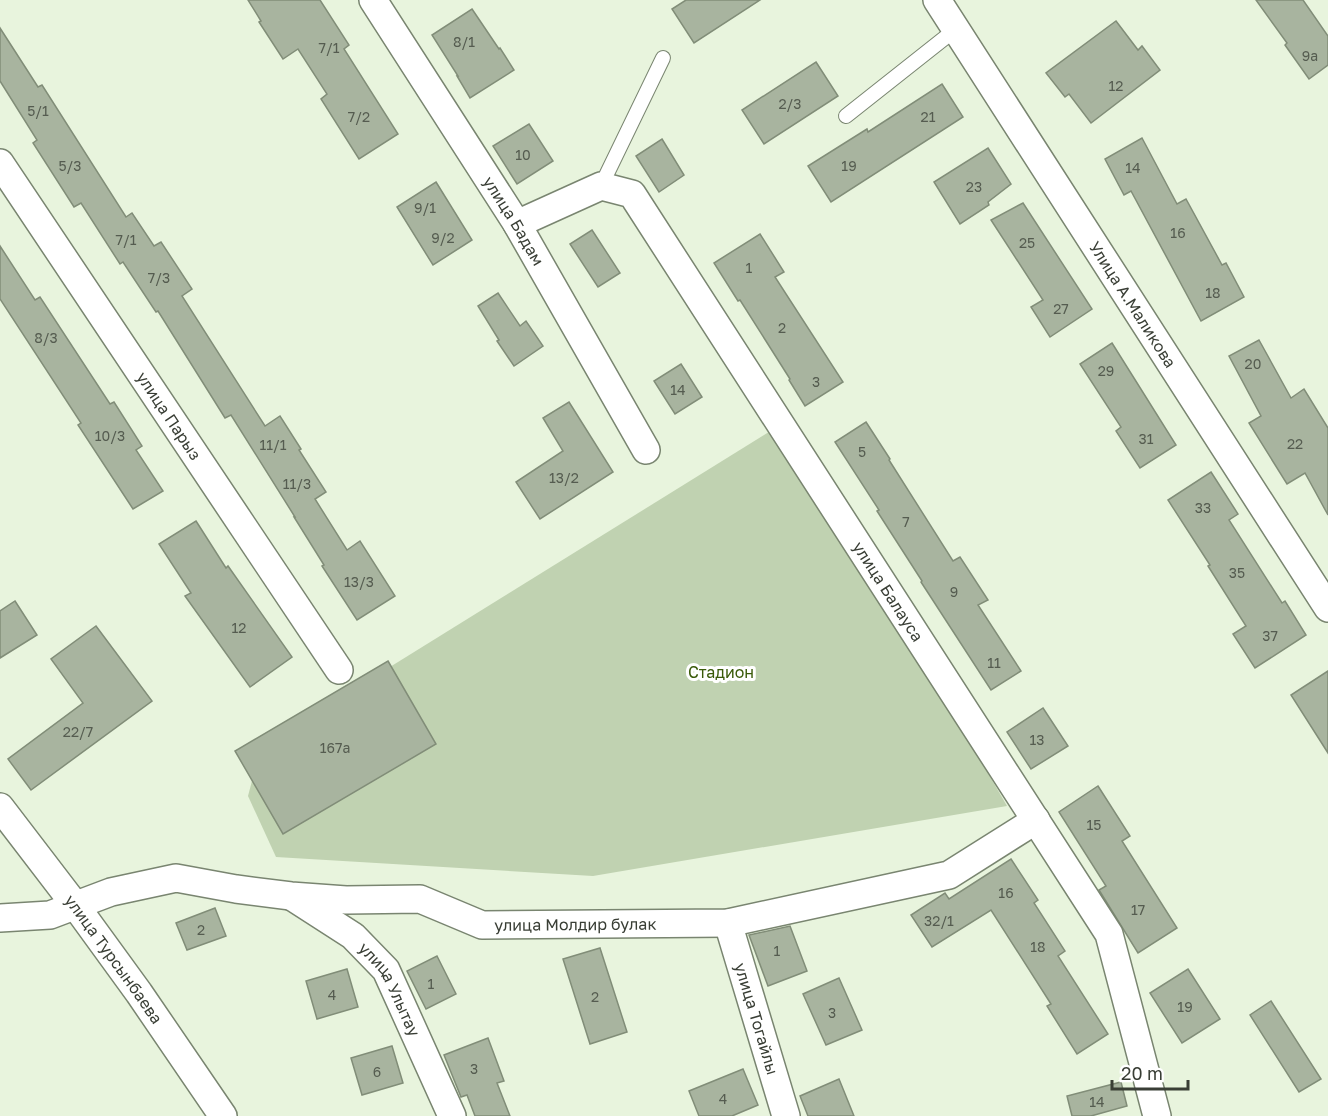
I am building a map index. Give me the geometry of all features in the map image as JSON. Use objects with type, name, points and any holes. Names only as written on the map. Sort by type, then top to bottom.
[{"type":"street","name":"улица Бадам","points":[[373,0],[517,224],[646,450]]},
{"type":"street","name":"Улица А.Маликова","points":[[937,0],[1328,608]]},
{"type":"street","name":"улица Парыз","points":[[0,163],[339,670]]},
{"type":"street","points":[[517,224],[601,186]]},
{"type":"street","name":"улица Балауса","points":[[601,186],[632,194],[1109,934],[1157,1116]]},
{"type":"street","name":"улица Турсынбаева","points":[[0,807],[139,993],[223,1116]]},
{"type":"street","name":"улица Молдир булак","points":[[0,918],[50,915],[111,892],[176,878],[291,896],[346,900],[420,899],[482,925],[728,923],[949,874],[1036,820]]},
{"type":"street","name":"улица Улытау","points":[[291,896],[353,936],[386,970],[452,1116]]},
{"type":"street","name":"улица Тогайлы","points":[[728,923],[786,1116]]},
{"type":"lane","points":[[846,116],[956,29]]},
{"type":"lane","points":[[601,186],[663,58]]},
{"type":"green space","name":"Стадион","points":[[785,422],[1007,806],[593,876],[276,857],[248,796],[261,747]]},
{"type":"building","points":[[248,0],[320,0],[349,45],[344,49],[398,134],[359,159],[321,99],[327,94],[298,49],[283,59]]},
{"type":"building","points":[[686,0],[760,0],[694,43],[672,9]]},
{"type":"building","points":[[1256,0],[1303,0],[1328,36],[1328,65],[1309,79]]},
{"type":"building","points":[[472,9],[514,70],[470,98],[432,35]]},
{"type":"building","points":[[1116,21],[1138,50],[1142,46],[1160,70],[1091,123],[1069,94],[1065,97],[1046,73]]},
{"type":"building","points":[[0,28],[38,87],[42,85],[126,217],[132,213],[154,246],[161,242],[192,289],[182,296],[265,426],[280,416],[326,492],[315,499],[347,550],[360,541],[395,596],[357,620],[231,415],[225,418],[158,311],[156,312],[123,262],[120,264],[81,203],[74,207],[33,143],[37,140],[0,81]]},
{"type":"building","points":[[816,62],[838,96],[764,144],[742,110]]},
{"type":"building","points":[[942,84],[963,117],[831,202],[808,166],[867,129],[868,132]]},
{"type":"building","points":[[529,124],[553,161],[517,184],[493,146]]},
{"type":"building","points":[[1142,138],[1177,204],[1186,199],[1222,265],[1226,263],[1244,297],[1201,321],[1131,191],[1124,195],[1105,159]]},
{"type":"building","points":[[662,139],[684,175],[659,192],[636,156]]},
{"type":"building","points":[[988,148],[1011,184],[988,202],[989,205],[960,224],[934,182]]},
{"type":"building","points":[[436,182],[472,240],[433,265],[397,207]]},
{"type":"building","points":[[1023,203],[1092,309],[1050,337],[1031,307],[1043,300],[991,220]]},
{"type":"building","points":[[592,230],[620,273],[598,287],[570,244]]},
{"type":"building","points":[[760,234],[784,272],[775,277],[843,382],[805,406],[740,300],[738,301],[714,263]]},
{"type":"building","points":[[0,246],[35,300],[40,297],[110,404],[114,402],[142,446],[136,450],[163,491],[133,509],[78,425],[81,423],[0,299]]},
{"type":"building","points":[[498,293],[520,326],[526,321],[543,346],[514,366],[478,306]]},
{"type":"building","points":[[1259,340],[1291,398],[1304,389],[1328,428],[1328,515],[1305,473],[1287,484],[1249,423],[1261,416],[1229,356]]},
{"type":"building","points":[[1112,343],[1176,445],[1140,468],[1116,431],[1121,427],[1080,364]]},
{"type":"building","points":[[681,364],[702,397],[675,414],[654,381]]},
{"type":"building","points":[[569,402],[613,472],[540,519],[516,482],[563,451],[543,418]]},
{"type":"building","points":[[866,422],[953,561],[960,557],[988,600],[978,605],[1021,671],[991,690],[835,442]]},
{"type":"building","points":[[1211,472],[1238,514],[1229,520],[1282,603],[1285,601],[1306,635],[1255,668],[1233,634],[1246,626],[1168,500]]},
{"type":"building","points":[[196,521],[226,568],[228,566],[292,657],[250,687],[185,596],[191,593],[159,544]]},
{"type":"building","points":[[15,601],[37,635],[0,658],[0,611]]},
{"type":"building","points":[[96,626],[152,701],[31,790],[8,759],[83,703],[51,659]]},
{"type":"building","points":[[388,661],[436,744],[283,834],[235,751]]},
{"type":"building","points":[[1328,671],[1328,753],[1291,695]]},
{"type":"building","points":[[1043,708],[1068,746],[1031,769],[1007,732]]},
{"type":"building","points":[[1098,786],[1130,836],[1122,841],[1177,928],[1138,953],[1099,890],[1106,886],[1059,812]]},
{"type":"building","points":[[1011,859],[1038,900],[1034,903],[1065,951],[1058,956],[1108,1034],[1077,1054],[1047,1006],[1051,1004],[991,910],[932,947],[911,915],[945,893],[949,899]]},
{"type":"building","points":[[215,908],[226,936],[187,950],[176,923]]},
{"type":"building","points":[[790,926],[807,971],[768,986],[749,935]]},
{"type":"building","points":[[600,948],[627,1032],[590,1044],[563,959]]},
{"type":"building","points":[[437,956],[456,994],[426,1009],[407,971]]},
{"type":"building","points":[[347,969],[358,1007],[317,1019],[306,981]]},
{"type":"building","points":[[1188,969],[1220,1019],[1182,1043],[1150,993]]},
{"type":"building","points":[[839,978],[862,1030],[826,1045],[803,994]]},
{"type":"building","points":[[1271,1001],[1321,1079],[1299,1092],[1250,1015]]},
{"type":"building","points":[[488,1038],[504,1081],[497,1083],[510,1116],[475,1116],[467,1095],[461,1097],[444,1055]]},
{"type":"building","points":[[392,1046],[403,1083],[362,1095],[351,1058]]},
{"type":"building","points":[[743,1069],[758,1105],[732,1116],[699,1116],[689,1091]]},
{"type":"building","points":[[839,1079],[854,1116],[808,1116],[800,1096]]},
{"type":"building","points":[[1121,1082],[1127,1106],[1091,1116],[1072,1116],[1067,1096]]}]
